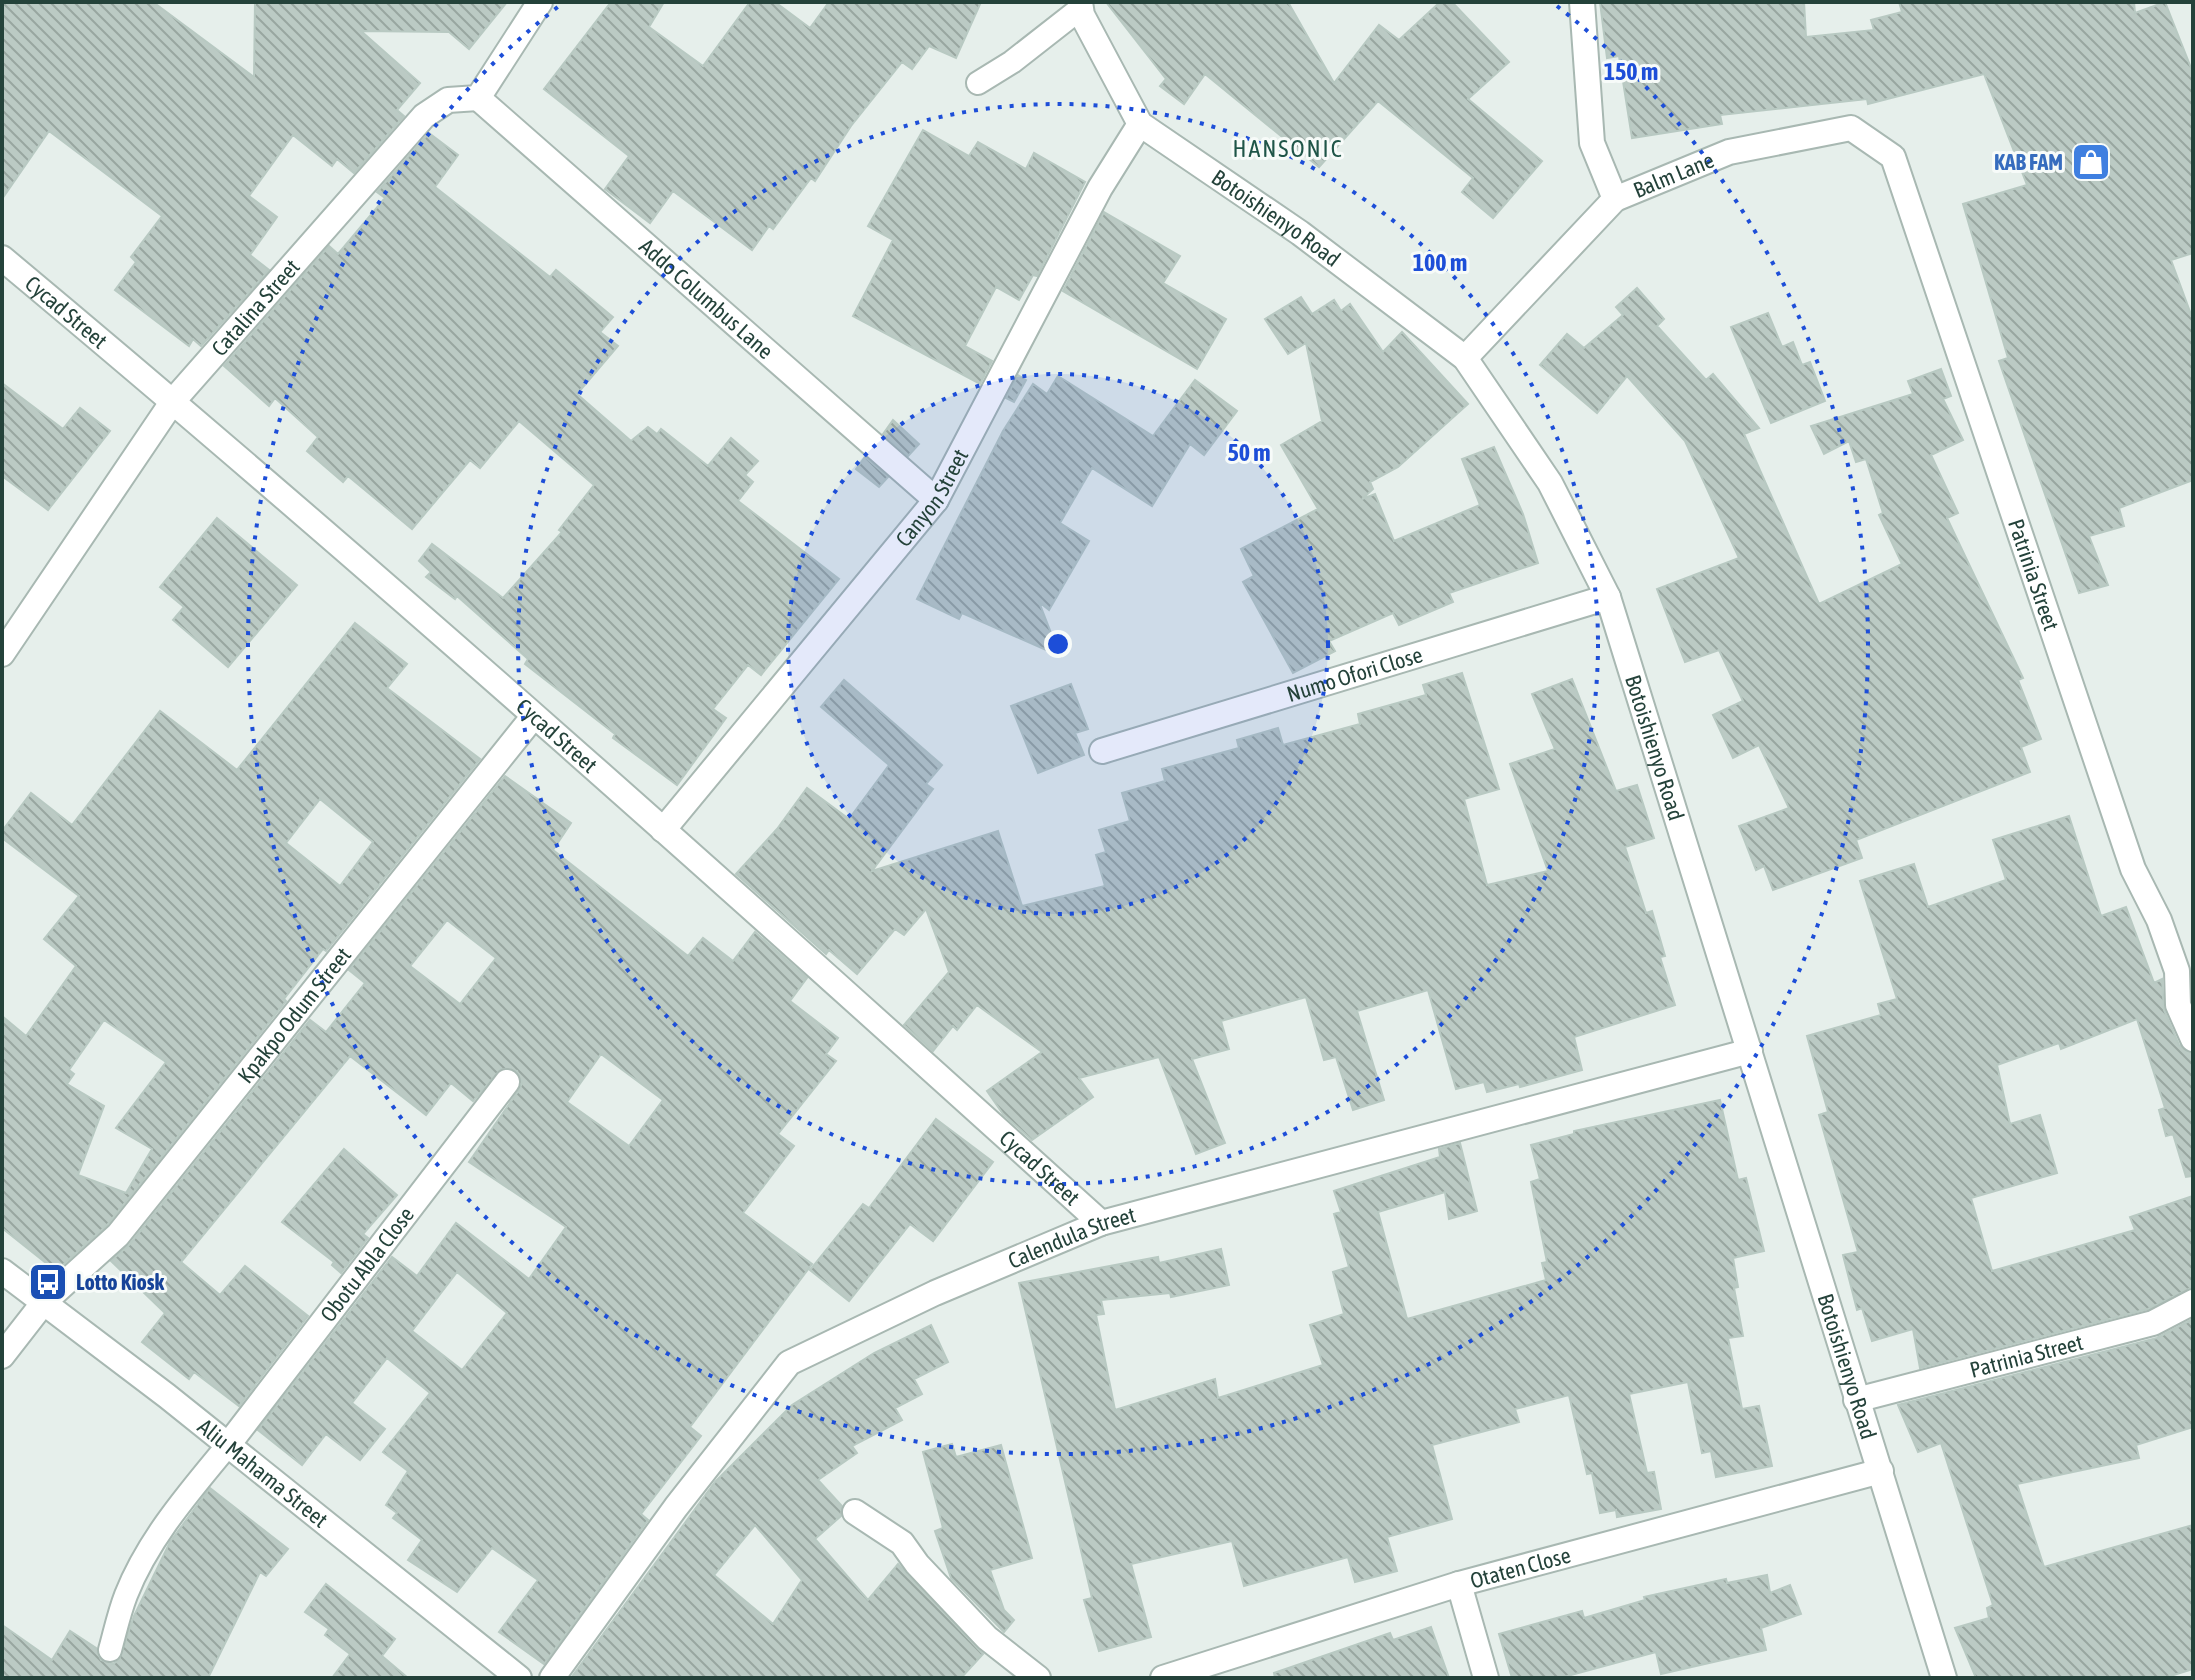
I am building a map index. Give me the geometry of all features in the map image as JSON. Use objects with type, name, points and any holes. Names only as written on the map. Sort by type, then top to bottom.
[{"type":"street","points":[[478,98],[540,2]]},
{"type":"street","points":[[1582,2],[1592,143],[1615,199]]},
{"type":"street","name":"Botoishienyo Road","points":[[1081,5],[1140,124],[1300,233],[1465,358],[1550,483],[1608,597],[1944,1678]]},
{"type":"street","name":"Catalina Street","points":[[2,654],[173,401],[424,116],[448,100],[478,98]]},
{"type":"street","name":"Addo Columbus Lane","points":[[478,98],[936,500]]},
{"type":"street","name":"Canyon Street","points":[[663,830],[936,500],[1100,188],[1140,124]]},
{"type":"street","name":"Balm Lane","points":[[1465,358],[1615,199],[1729,152],[1851,128]]},
{"type":"street","name":"Patrinia Street","points":[[1851,128],[1893,157],[2133,869],[2159,920],[2177,971],[2178,1005],[2193,1039]]},
{"type":"street","name":"Cycad Street","points":[[2,258],[173,401],[663,830],[1101,1223]]},
{"type":"street","name":"Numo Ofori Close","points":[[1102,751],[1608,597]]},
{"type":"street","name":"Kpakpo Odum Street","points":[[2,1356],[44,1302],[118,1235],[533,717]]},
{"type":"street","name":"Calendula Street","points":[[552,1678],[676,1507],[789,1363],[1034,1248],[1101,1223],[1750,1051]]},
{"type":"street","name":"Obotu Abla Close","points":[[228,1445],[507,1082]]},
{"type":"street","name":"Aliu Mahama Street","points":[[2,1271],[228,1445],[519,1678]]},
{"type":"street","name":"Patrinia Street","points":[[1856,1400],[2153,1323],[2193,1302]]},
{"type":"street","name":"Otaten Close","points":[[1163,1678],[1459,1584],[1881,1471]]},
{"type":"street","points":[[855,1512],[902,1543],[917,1564],[987,1638],[1038,1678]]},
{"type":"street","points":[[1459,1584],[1486,1678]]},
{"type":"lane","points":[[978,83],[1012,62],[1081,5]]},
{"type":"lane","points":[[110,1650],[126,1594],[147,1556],[175,1510],[228,1445]]},
{"type":"building","points":[[2,2],[153,2],[254,77],[255,2],[507,2],[469,49],[449,32],[361,31],[420,83],[397,110],[404,116],[354,173],[337,159],[332,166],[293,135],[249,196],[277,217],[250,255],[269,270],[201,346],[193,339],[189,346],[115,290],[136,262],[131,257],[162,216],[49,131],[2,199]]},
{"type":"building","points":[[611,2],[664,2],[649,27],[703,66],[750,2],[775,2],[810,28],[829,2],[981,2],[956,58],[929,46],[912,69],[902,62],[851,126],[815,181],[811,178],[773,229],[769,226],[752,250],[673,191],[650,223],[605,189],[629,156],[544,89]]},
{"type":"building","points":[[1106,2],[1288,2],[1334,83],[1379,25],[1399,40],[1440,2],[1452,2],[1509,62],[1468,99],[1542,161],[1493,218],[1462,192],[1473,178],[1378,101],[1319,167],[1205,74],[1184,104],[1160,86],[1166,79]]},
{"type":"building","points":[[1600,2],[1804,2],[1806,37],[1874,30],[1871,20],[1902,12],[1899,2],[2134,2],[2135,13],[2165,2],[2193,73],[2193,253],[2171,260],[2193,320],[2193,480],[2119,508],[2124,526],[2089,536],[2108,585],[2079,593],[1999,361],[2008,358],[1963,204],[2027,185],[1984,74],[1868,104],[1867,99],[1720,115],[1722,124],[1632,138],[1619,56],[1607,58]]},
{"type":"building","points":[[923,130],[969,156],[978,142],[1026,169],[1034,153],[1085,182],[1037,276],[1033,275],[1019,300],[996,287],[965,346],[992,361],[980,384],[853,316],[893,240],[868,226]]},
{"type":"building","points":[[429,133],[458,155],[435,187],[550,277],[556,270],[613,317],[600,332],[618,346],[577,394],[631,441],[648,427],[657,434],[661,429],[708,466],[731,438],[758,461],[745,475],[753,482],[738,501],[839,579],[761,675],[748,665],[713,709],[726,718],[677,785],[613,738],[615,734],[525,664],[528,659],[457,596],[455,599],[426,577],[431,572],[419,561],[432,544],[503,598],[562,532],[559,530],[594,485],[519,421],[480,468],[470,460],[412,529],[348,476],[343,482],[307,451],[318,437],[275,398],[269,406],[224,366],[329,246],[338,254],[385,198],[377,192]]},
{"type":"building","points":[[1104,212],[1180,256],[1163,283],[1226,319],[1197,369],[1063,291]]},
{"type":"building","points":[[1637,288],[1664,319],[1657,326],[1706,380],[1713,374],[1759,428],[1744,434],[1819,604],[1902,564],[1879,515],[1883,513],[1866,459],[1856,462],[1849,441],[1824,454],[1811,426],[1913,394],[1908,381],[1941,369],[1951,396],[1943,399],[1963,440],[1931,455],[1958,513],[1947,518],[2023,678],[2018,680],[2041,739],[2021,747],[2030,772],[1856,840],[1862,858],[1773,890],[1764,866],[1756,870],[1739,826],[1789,808],[1759,745],[1733,758],[1713,715],[1743,701],[1719,650],[1685,662],[1657,589],[1739,558],[1685,441],[1627,376],[1597,413],[1540,365],[1567,334],[1584,348],[1623,315],[1616,307]]},
{"type":"building","points":[[1301,297],[1312,314],[1334,300],[1341,311],[1350,304],[1383,352],[1402,332],[1468,404],[1398,467],[1370,482],[1373,489],[1362,499],[1375,494],[1394,541],[1480,505],[1462,459],[1494,447],[1523,514],[1538,563],[1449,593],[1453,602],[1399,625],[1393,613],[1329,641],[1335,651],[1293,673],[1243,582],[1254,576],[1241,549],[1318,509],[1281,445],[1322,421],[1306,343],[1288,354],[1265,319]]},
{"type":"building","points":[[1768,313],[1782,347],[1793,342],[1802,365],[1810,362],[1825,401],[1771,423],[1731,327]]},
{"type":"building","points":[[1018,375],[1026,380],[1014,402],[1006,398]]},
{"type":"building","points":[[1058,376],[1153,436],[1195,380],[1237,411],[1204,455],[1190,444],[1152,506],[1092,468],[1060,523],[1089,541],[1049,610],[1039,602],[1060,656],[962,613],[959,619],[917,599],[1003,431],[1033,384],[1047,394]]},
{"type":"building","points":[[2,383],[63,429],[80,408],[110,431],[48,510],[2,476]]},
{"type":"building","points":[[893,420],[919,444],[908,456],[883,434]]},
{"type":"building","points":[[865,457],[888,477],[879,487],[856,469]]},
{"type":"building","points":[[217,518],[297,585],[228,667],[173,620],[184,607],[160,587]]},
{"type":"building","points":[[355,623],[407,664],[387,688],[480,759],[326,951],[323,949],[284,999],[286,1001],[107,1225],[56,1271],[2,1228],[2,1016],[26,1036],[76,966],[44,939],[79,896],[2,838],[2,831],[31,793],[72,825],[160,711],[237,770]],"holes":[[[320,799],[373,842],[340,886],[286,843]],[[104,1020],[166,1062],[116,1128],[152,1149],[126,1193],[78,1175],[104,1106],[67,1084],[74,1074],[69,1070]]]},
{"type":"building","points":[[1462,673],[1499,789],[1464,799],[1487,885],[1548,871],[1510,764],[1555,749],[1532,694],[1572,679],[1616,791],[1637,785],[1654,838],[1625,847],[1646,913],[1652,911],[1665,956],[1660,957],[1675,1005],[1574,1037],[1582,1070],[1520,1087],[1519,1084],[1487,1092],[1484,1082],[1456,1089],[1428,990],[1357,1011],[1384,1100],[1353,1110],[1336,1057],[1324,1060],[1306,997],[1221,1021],[1229,1049],[1192,1059],[1225,1143],[1196,1154],[1159,1057],[1079,1078],[1093,1097],[1032,1140],[1003,1114],[987,1091],[1042,1052],[977,1005],[957,1030],[953,1026],[933,1051],[904,1025],[949,972],[926,909],[904,935],[895,929],[857,974],[829,950],[826,954],[736,874],[777,829],[807,788],[849,819],[889,765],[821,707],[844,680],[942,765],[926,784],[933,789],[872,871],[998,831],[1022,906],[1105,886],[1096,855],[1106,852],[1099,830],[1130,821],[1122,793],[1165,781],[1162,769],[1239,748],[1237,740],[1278,728],[1283,745],[1360,724],[1358,714],[1426,695],[1423,685]]},
{"type":"building","points":[[1071,684],[1088,729],[1075,733],[1084,755],[1038,773],[1011,706]]},
{"type":"building","points":[[505,776],[571,823],[553,850],[688,956],[703,938],[733,961],[755,932],[807,978],[790,1001],[838,1038],[826,1054],[836,1061],[778,1134],[794,1146],[743,1213],[812,1264],[690,1427],[701,1436],[641,1514],[648,1520],[544,1664],[499,1632],[538,1580],[492,1548],[457,1592],[408,1560],[422,1540],[393,1518],[397,1513],[386,1505],[408,1471],[383,1452],[430,1393],[387,1358],[352,1403],[385,1429],[360,1460],[326,1434],[302,1465],[258,1430],[392,1257],[417,1276],[456,1223],[529,1279],[566,1227],[469,1162],[519,1090],[522,1083],[517,1071],[501,1069],[473,1101],[451,1083],[426,1115],[350,1056],[181,1262],[220,1295],[245,1266],[308,1316],[239,1406],[194,1372],[189,1379],[142,1342],[165,1313],[111,1261],[130,1244],[310,1020],[326,1032],[365,983],[349,970]],"holes":[[[447,920],[496,958],[460,1004],[410,966]],[[601,1054],[663,1100],[629,1146],[567,1102]],[[457,1272],[507,1313],[462,1370],[412,1331]]]},
{"type":"building","points":[[2069,816],[2101,916],[2126,907],[2154,983],[2162,979],[2164,1010],[2179,1045],[2193,1054],[2193,1176],[2186,1177],[2173,1134],[2166,1136],[2159,1110],[2165,1108],[2137,1019],[2061,1049],[2059,1043],[1997,1065],[2010,1124],[2040,1115],[2057,1173],[1971,1198],[1992,1271],[2135,1230],[2130,1217],[2193,1196],[2193,1287],[2148,1309],[1920,1368],[1913,1329],[1872,1341],[1862,1308],[1857,1310],[1843,1255],[1858,1252],[1819,1115],[1828,1112],[1807,1036],[1881,1015],[1878,1004],[1897,999],[1860,881],[1914,864],[1928,907],[2006,880],[1993,840]]},
{"type":"building","points":[[1720,1100],[1738,1180],[1746,1178],[1764,1251],[1733,1258],[1738,1287],[1734,1288],[1743,1336],[1728,1338],[1742,1409],[1759,1406],[1772,1466],[1716,1477],[1711,1451],[1702,1453],[1688,1382],[1629,1394],[1647,1473],[1654,1472],[1661,1509],[1617,1517],[1616,1510],[1600,1513],[1592,1473],[1587,1474],[1569,1395],[1515,1409],[1519,1422],[1432,1445],[1452,1519],[1387,1537],[1397,1571],[1355,1582],[1348,1557],[1244,1586],[1232,1541],[1131,1564],[1151,1637],[1099,1651],[1084,1600],[1092,1598],[1019,1283],[1158,1257],[1159,1263],[1221,1249],[1229,1285],[1171,1297],[1170,1293],[1101,1300],[1104,1314],[1096,1315],[1115,1410],[1215,1379],[1218,1398],[1323,1365],[1310,1325],[1344,1314],[1333,1272],[1349,1267],[1334,1214],[1341,1212],[1334,1191],[1440,1157],[1439,1149],[1460,1143],[1477,1211],[1449,1219],[1445,1192],[1378,1212],[1407,1319],[1546,1280],[1542,1263],[1547,1262],[1531,1182],[1540,1179],[1531,1145],[1574,1134],[1574,1131]]},
{"type":"building","points":[[936,1119],[993,1162],[933,1241],[910,1224],[849,1301],[810,1270],[863,1204],[869,1208]]},
{"type":"building","points":[[344,1149],[397,1195],[363,1234],[368,1238],[341,1273],[332,1265],[334,1262],[282,1222]]},
{"type":"building","points":[[2193,1319],[2193,1427],[2136,1445],[2139,1458],[2017,1484],[2044,1567],[2193,1525],[2193,1669],[2164,1678],[1976,1678],[1955,1628],[1989,1618],[1987,1608],[1993,1605],[1941,1443],[1918,1452],[1898,1405],[2157,1338]]},
{"type":"building","points":[[931,1325],[948,1362],[914,1379],[922,1394],[895,1408],[902,1420],[852,1446],[857,1453],[818,1480],[842,1506],[841,1516],[815,1539],[868,1600],[898,1564],[983,1654],[961,1678],[571,1678],[715,1482],[792,1405],[874,1353]],"holes":[[[755,1525],[802,1580],[773,1624],[714,1575]]]},
{"type":"building","points":[[952,1444],[956,1457],[1001,1445],[1032,1558],[990,1570],[1004,1610],[1014,1620],[1004,1632],[951,1578],[935,1531],[943,1528],[923,1452]]},
{"type":"building","points":[[210,1488],[288,1549],[266,1576],[260,1572],[208,1678],[2,1678],[2,1625],[52,1660],[70,1631],[96,1648],[101,1660],[113,1664],[119,1660],[134,1616],[170,1542]]},
{"type":"building","points":[[1767,1575],[1770,1593],[1790,1585],[1801,1614],[1761,1628],[1766,1650],[1661,1674],[1656,1652],[1560,1678],[1512,1678],[1499,1634],[1582,1611],[1584,1618],[1645,1600],[1644,1597],[1726,1579],[1727,1583]]},
{"type":"building","points":[[326,1584],[395,1639],[382,1656],[408,1678],[332,1678],[350,1654],[325,1635],[329,1629],[305,1612]]},
{"type":"building","points":[[1431,1627],[1449,1678],[1275,1678],[1274,1673],[1390,1633],[1393,1640]]},
{"type":"place","name":"KAB FAM","points":[[2091,162]]},
{"type":"place","name":"Lotto Kiosk","points":[[48,1282]]},
{"type":"district","name":"HANSONIC","points":[[1288,149]]}]
